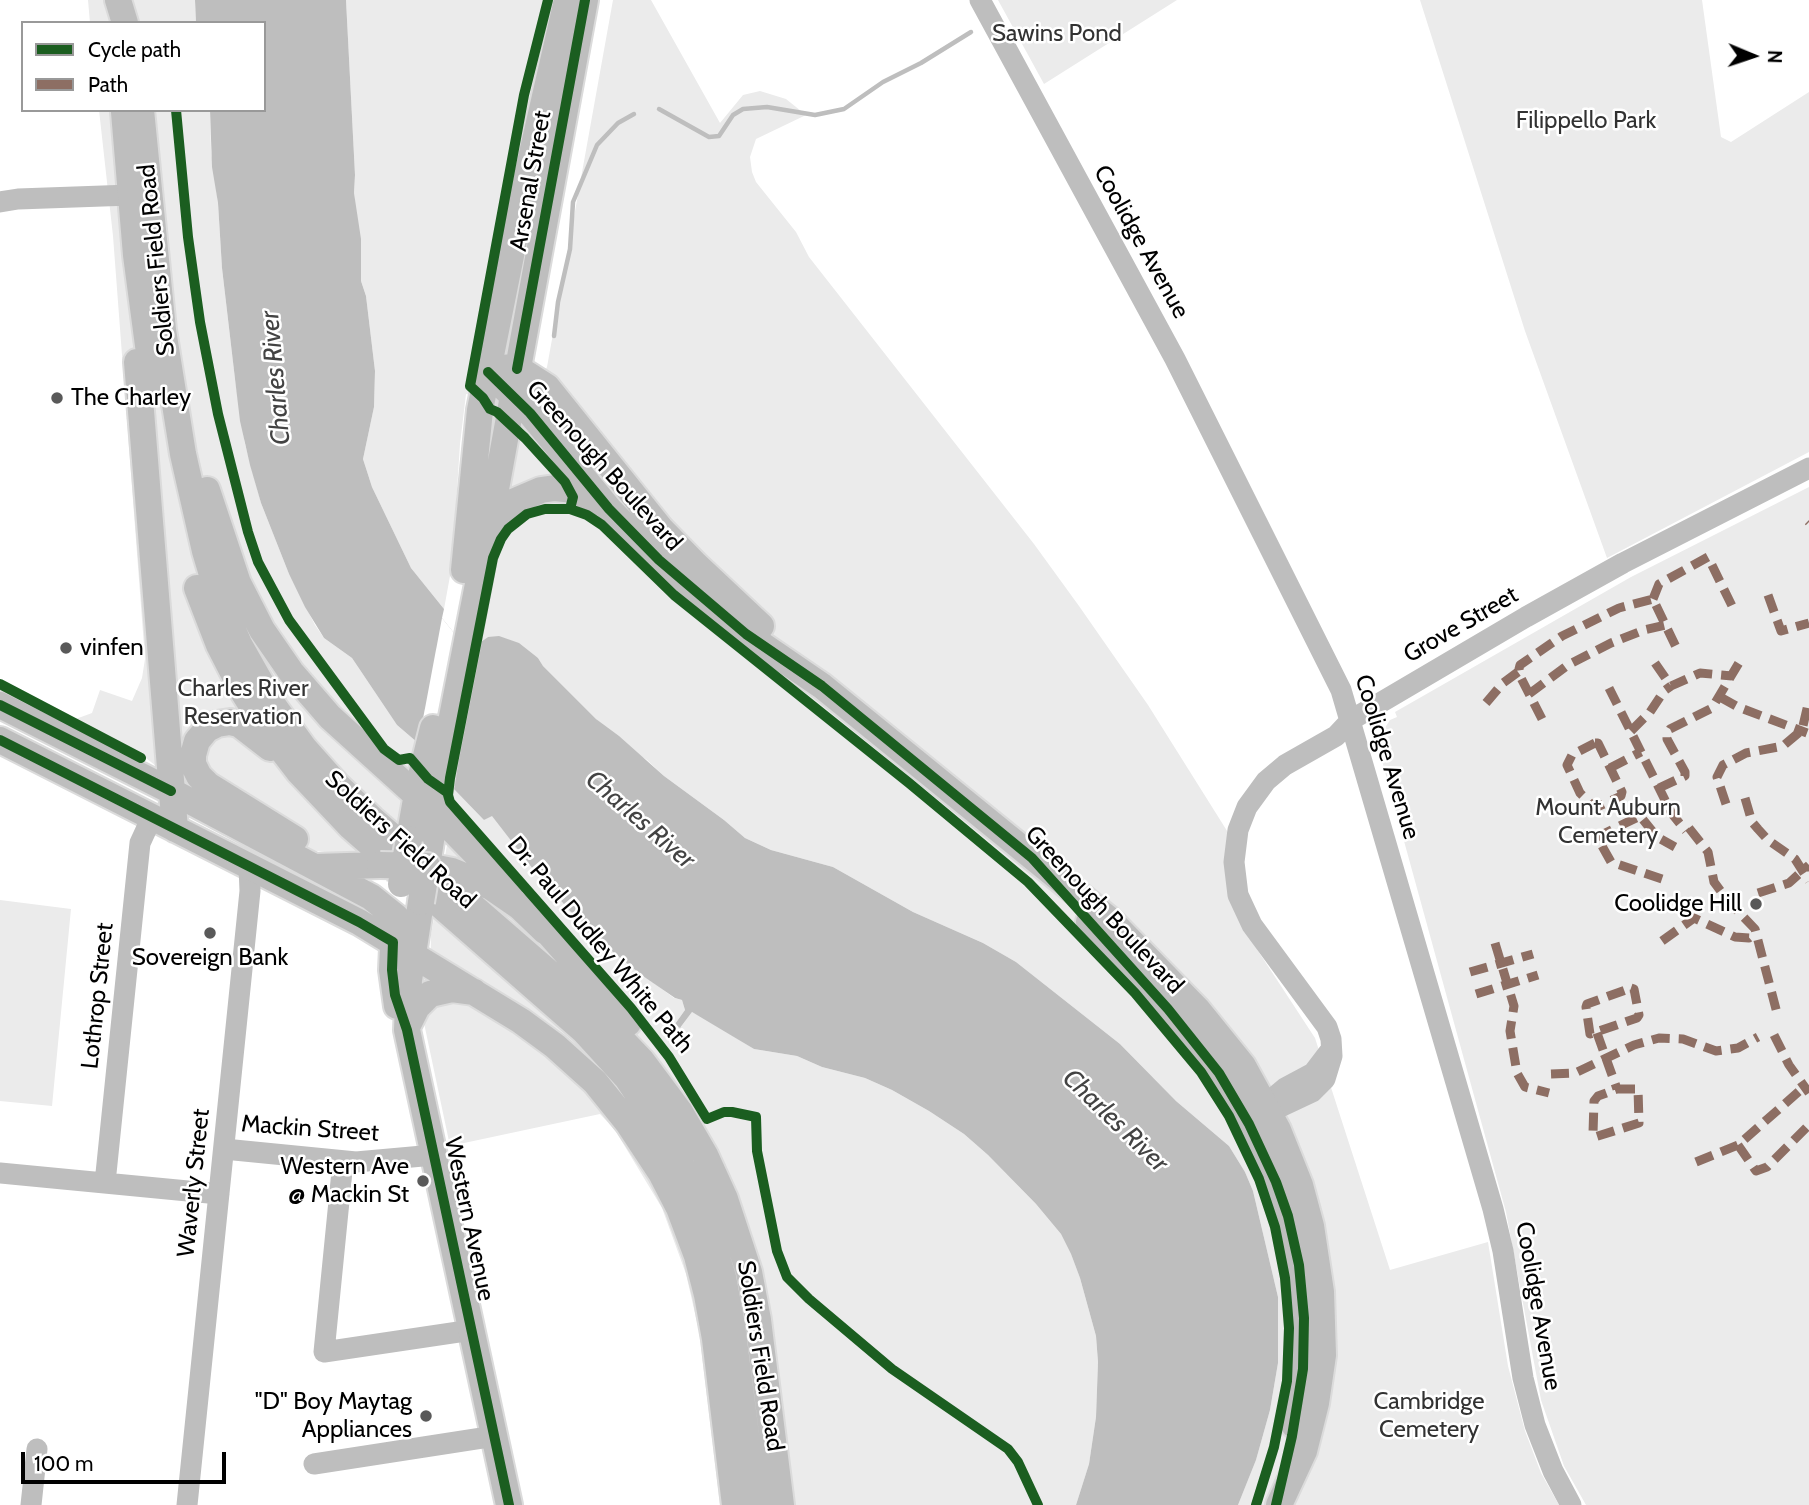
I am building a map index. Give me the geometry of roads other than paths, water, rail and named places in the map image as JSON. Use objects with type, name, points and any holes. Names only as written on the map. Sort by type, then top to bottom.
[{"type":"main road","points":[[118,21],[119,0]]},
{"type":"main road","points":[[119,0],[124,21]]},
{"type":"main road","name":"Arsenal Street","points":[[459,639],[477,430],[528,170],[567,0]]},
{"type":"main road","name":"Arsenal Street","points":[[447,698],[459,639],[483,558],[585,0]]},
{"type":"main road","name":"Soldiers Field Road","points":[[124,112],[139,280],[152,379],[186,551],[219,645],[242,691],[299,772],[351,827],[584,1031],[627,1077],[656,1118],[691,1183],[709,1229],[723,1277],[736,1350],[755,1505]]},
{"type":"main road","name":"Soldiers Field Road","points":[[141,112],[163,330],[183,454],[208,563],[239,644],[275,708],[304,748],[354,802],[599,1016],[642,1061],[680,1112],[715,1177],[743,1248],[758,1320],[782,1505]]},
{"type":"main road","points":[[139,280],[137,360],[171,791],[163,823]]},
{"type":"main road","points":[[163,330],[223,543],[238,583],[281,659],[323,709],[502,879],[637,1035],[659,1067],[680,1112]]},
{"type":"main road","name":"Greenough Boulevard","points":[[488,372],[514,381],[535,378],[547,387],[660,528],[822,686]]},
{"type":"main road","name":"Greenough Boulevard","points":[[514,381],[609,509],[659,560],[721,614],[822,686],[1129,937],[1213,1027],[1243,1066],[1267,1107],[1304,1198],[1314,1240],[1321,1292],[1323,1355],[1316,1403],[1294,1476],[1278,1505]]},
{"type":"main road","points":[[483,558],[501,515],[513,502],[529,494],[551,488],[569,489],[584,493],[609,509]]},
{"type":"main road","name":"Western Avenue","points":[[400,938],[447,698]]},
{"type":"main road","points":[[0,705],[325,867],[371,897],[400,938]]},
{"type":"main road","points":[[299,772],[251,732],[234,723],[225,722],[211,726],[200,736],[194,750],[194,769],[204,783],[310,848],[325,867]]},
{"type":"main road","points":[[0,740],[359,922],[400,938],[475,992],[539,1033],[589,1077],[628,1123],[666,1182],[694,1246],[715,1339],[735,1505]]},
{"type":"main road","name":"Greenough Boulevard","points":[[1032,858],[1168,1009],[1228,1086],[1250,1124],[1283,1199],[1299,1265],[1304,1352],[1297,1408],[1278,1505]]},
{"type":"main road","points":[[325,867],[414,868],[471,877],[499,892],[545,931]]},
{"type":"main road","name":"Western Avenue","points":[[414,868],[400,938],[407,1030],[509,1505]]},
{"type":"main road","points":[[407,1030],[417,1007],[430,994],[452,989],[475,992]]},
{"type":"street","name":"Coolidge Avenue","points":[[980,0],[1179,368],[1338,682],[1497,1224],[1523,1378],[1535,1425],[1553,1471],[1571,1505]]},
{"type":"street","points":[[0,202],[131,195]]},
{"type":"street","name":"Grove Street","points":[[1267,1107],[1278,1093],[1304,1087],[1321,1065],[1332,1043],[1324,1022],[1244,911],[1236,886],[1234,854],[1244,815],[1266,781],[1285,765],[1336,736],[1351,720],[1623,563],[1809,468]]},
{"type":"street","name":"Lothrop Street","points":[[105,1183],[140,843],[163,823]]},
{"type":"street","name":"Waverly Street","points":[[187,1505],[250,891],[248,866]]},
{"type":"street","points":[[1168,1009],[1206,1042],[1246,1097],[1267,1107],[1265,1119],[1283,1199]]},
{"type":"street","points":[[1243,1066],[1256,1078],[1270,1084],[1304,1087],[1291,1126],[1290,1159]]},
{"type":"street","name":"Mackin Street","points":[[224,1149],[371,1162],[434,1155]]},
{"type":"street","points":[[343,1161],[324,1352],[472,1330]]},
{"type":"street","points":[[0,1173],[219,1194]]},
{"type":"street","points":[[314,1464],[495,1436]]},
{"type":"street","points":[[31,1505],[37,1449]]},
{"type":"water","name":"Charles River","points":[[195,0],[346,0],[354,193],[361,239],[361,281],[366,296],[375,371],[374,407],[363,459],[372,487],[411,568],[444,609],[442,618],[474,658],[478,644],[488,637],[499,636],[519,643],[538,658],[596,719],[664,776],[745,838],[771,850],[833,867],[913,912],[983,943],[1016,962],[1120,1044],[1176,1101],[1229,1146],[1253,1191],[1278,1297],[1278,1363],[1270,1410],[1256,1460],[1238,1505],[1076,1505],[1089,1464],[1096,1417],[1096,1336],[1071,1254],[1061,1234],[1036,1204],[964,1134],[892,1090],[865,1078],[822,1067],[797,1056],[754,1049],[692,1012],[680,1028],[675,1024],[685,1010],[682,1000],[643,976],[571,912],[492,816],[484,820],[451,786],[418,743],[397,725],[352,658],[324,638],[289,574],[261,503],[250,465],[240,421],[212,167],[210,112],[266,112],[266,21],[196,21]]},
{"type":"waterway","points":[[659,109],[709,137],[719,136],[733,115],[743,109],[767,107],[815,115],[844,109],[883,82],[921,63],[971,32]]},
{"type":"waterway","points":[[554,336],[558,302],[570,249],[573,202],[597,145],[618,123],[634,114]]},
{"type":"place","name":"The Charley","points":[[57,398]]},
{"type":"place","name":"vinfen","points":[[66,648]]},
{"type":"place","name":"Coolidge Hill","points":[[1756,904]]},
{"type":"place","name":"Sovereign Bank","points":[[210,933]]},
{"type":"place","name":"Western Ave @ Mackin St","points":[[423,1181]]},
{"type":"place","name":"\"D\" Boy Maytag Appliances","points":[[426,1416]]},
{"type":"park label","name":"Sawins Pond","points":[[1057,34]]},
{"type":"park label","name":"Filippello Park","points":[[1586,121]]},
{"type":"park label","name":"Charles River Reservation","points":[[243,703]]},
{"type":"park label","name":"Mount Auburn Cemetery","points":[[1608,822]]},
{"type":"park label","name":"Cambridge Cemetery","points":[[1429,1416]]}]
